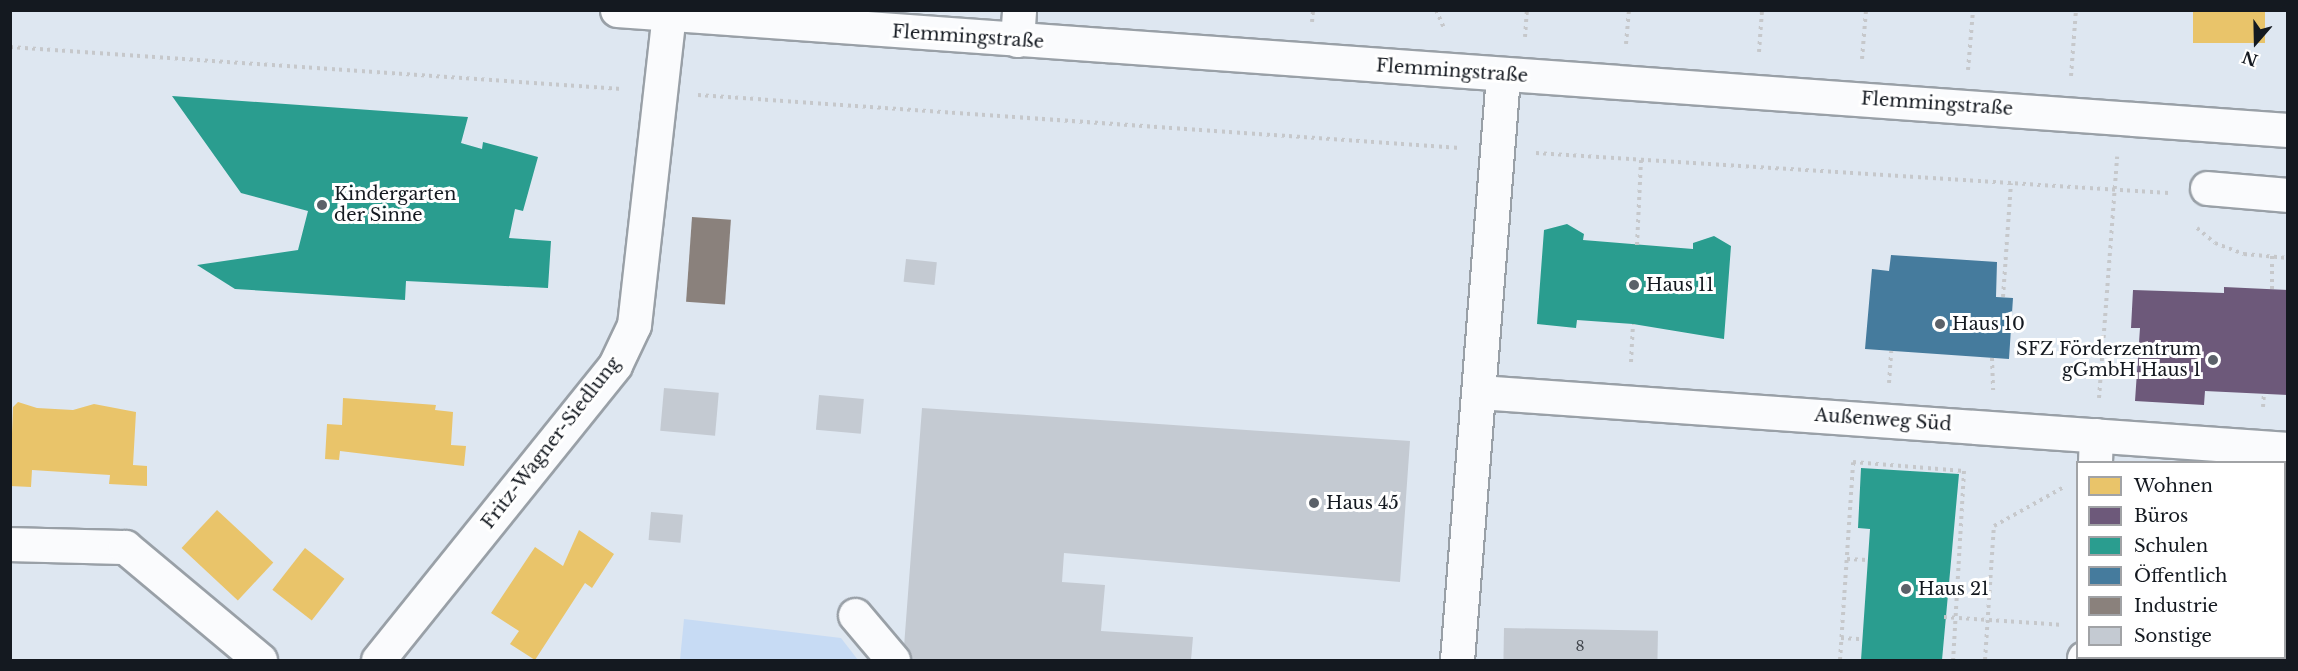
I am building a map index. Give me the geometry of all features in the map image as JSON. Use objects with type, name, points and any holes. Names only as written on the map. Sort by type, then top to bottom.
[{"type":"street","name":"Flemmingstraße","points":[[617,10],[669,14],[1018,25],[1503,75],[2288,130]]},
{"type":"street","name":"Fritz-Wagner-Siedlung","points":[[378,660],[615,365],[634,324],[657,92],[669,14]]},
{"type":"street","points":[[1457,660],[1503,75]]},
{"type":"street","points":[[2206,189],[2288,195]]},
{"type":"street","name":"Außenweg Süd","points":[[1479,392],[2096,449],[2288,449]]},
{"type":"street","points":[[10,544],[126,547],[260,660]]},
{"type":"street","points":[[855,615],[893,660]]},
{"type":"path","points":[[1859,99],[1866,10]]},
{"type":"path","points":[[1965,106],[1973,10]]},
{"type":"path","points":[[2068,114],[2076,10]]},
{"type":"path","points":[[10,47],[1641,160],[2115,190]]},
{"type":"path","points":[[2096,449],[2120,117]]},
{"type":"path","points":[[1637,245],[1641,160]]},
{"type":"path","points":[[2003,297],[2010,183]]},
{"type":"path","points":[[2272,256],[2272,289]]},
{"type":"path","points":[[1840,660],[1853,462],[1964,471],[1953,660]]},
{"type":"path","points":[[1985,660],[1994,526],[2076,481]]},
{"type":"path","points":[[1847,559],[1868,560]]},
{"type":"path","points":[[1944,617],[2066,625]]},
{"type":"path","points":[[1841,638],[1863,639]]},
{"type":"shaded area","points":[[684,619],[841,638],[858,660],[680,660]]},
{"type":"building: Wohnen","points":[[2193,10],[2265,10],[2265,43],[2193,43]]},
{"type":"building: Wohnen","points":[[343,398],[436,405],[435,410],[453,412],[451,445],[466,446],[464,466],[340,451],[339,460],[325,459],[327,424],[342,425]]},
{"type":"building: Wohnen","points":[[18,402],[37,408],[73,410],[94,404],[136,412],[133,465],[147,466],[147,486],[109,484],[110,475],[32,470],[31,487],[10,486],[13,407]]},
{"type":"building: Wohnen","points":[[217,510],[273,563],[238,601],[182,548]]},
{"type":"building: Wohnen","points":[[579,530],[614,554],[592,588],[585,583],[535,660],[510,644],[519,631],[491,613],[535,547],[563,566]]},
{"type":"building: Wohnen","points":[[305,548],[344,579],[312,621],[272,590]]},
{"type":"building: Büros","name":"SFZ Förderzentrum gGmbH Haus 1","points":[[2224,287],[2288,290],[2288,395],[2205,391],[2204,405],[2135,401],[2140,328],[2131,328],[2133,290],[2224,293]]},
{"type":"building: Schulen","points":[[172,96],[468,117],[461,143],[482,149],[483,142],[538,157],[523,211],[515,209],[509,238],[551,241],[548,288],[406,281],[405,300],[235,289],[197,265],[298,250],[308,211],[241,193]]},
{"type":"building: Schulen","name":"Haus 11","points":[[1567,224],[1584,234],[1583,240],[1693,249],[1693,243],[1714,236],[1731,246],[1724,339],[1633,324],[1577,320],[1576,328],[1537,324],[1544,230]]},
{"type":"building: Schulen","name":"Haus 21","points":[[1861,468],[1959,474],[1942,660],[1861,660],[1870,529],[1858,528]]},
{"type":"building: Öffentlich","name":"Haus 10","points":[[1891,255],[1997,262],[1996,297],[2013,298],[2009,359],[1865,349],[1872,269],[1889,271]]},
{"type":"building: Industrie","points":[[692,217],[731,220],[725,305],[686,302]]},
{"type":"building: Sonstige","points":[[906,259],[937,262],[934,285],[904,282]]},
{"type":"building: Sonstige","points":[[664,388],[719,393],[715,436],[660,431]]},
{"type":"building: Sonstige","points":[[819,395],[864,399],[861,434],[816,430]]},
{"type":"building: Sonstige","points":[[922,408],[1410,441],[1400,582],[1064,553],[1062,582],[1105,585],[1101,631],[1193,637],[1191,660],[903,660]]},
{"type":"building: Sonstige","points":[[651,512],[683,515],[680,543],[649,540]]},
{"type":"building: Sonstige","points":[[1504,628],[1658,631],[1657,660],[1503,660]]},
{"type":"place","name":"Kindergarten der Sinne","points":[[322,205]]},
{"type":"place","name":"Haus 11","points":[[1634,285]]},
{"type":"place","name":"Haus 10","points":[[1940,324]]},
{"type":"place","name":"SFZ Förderzentrum gGmbH Haus 1","points":[[2213,360]]},
{"type":"place","name":"Haus 45","points":[[1314,503]]},
{"type":"place","name":"Haus 21","points":[[1906,589]]}]
